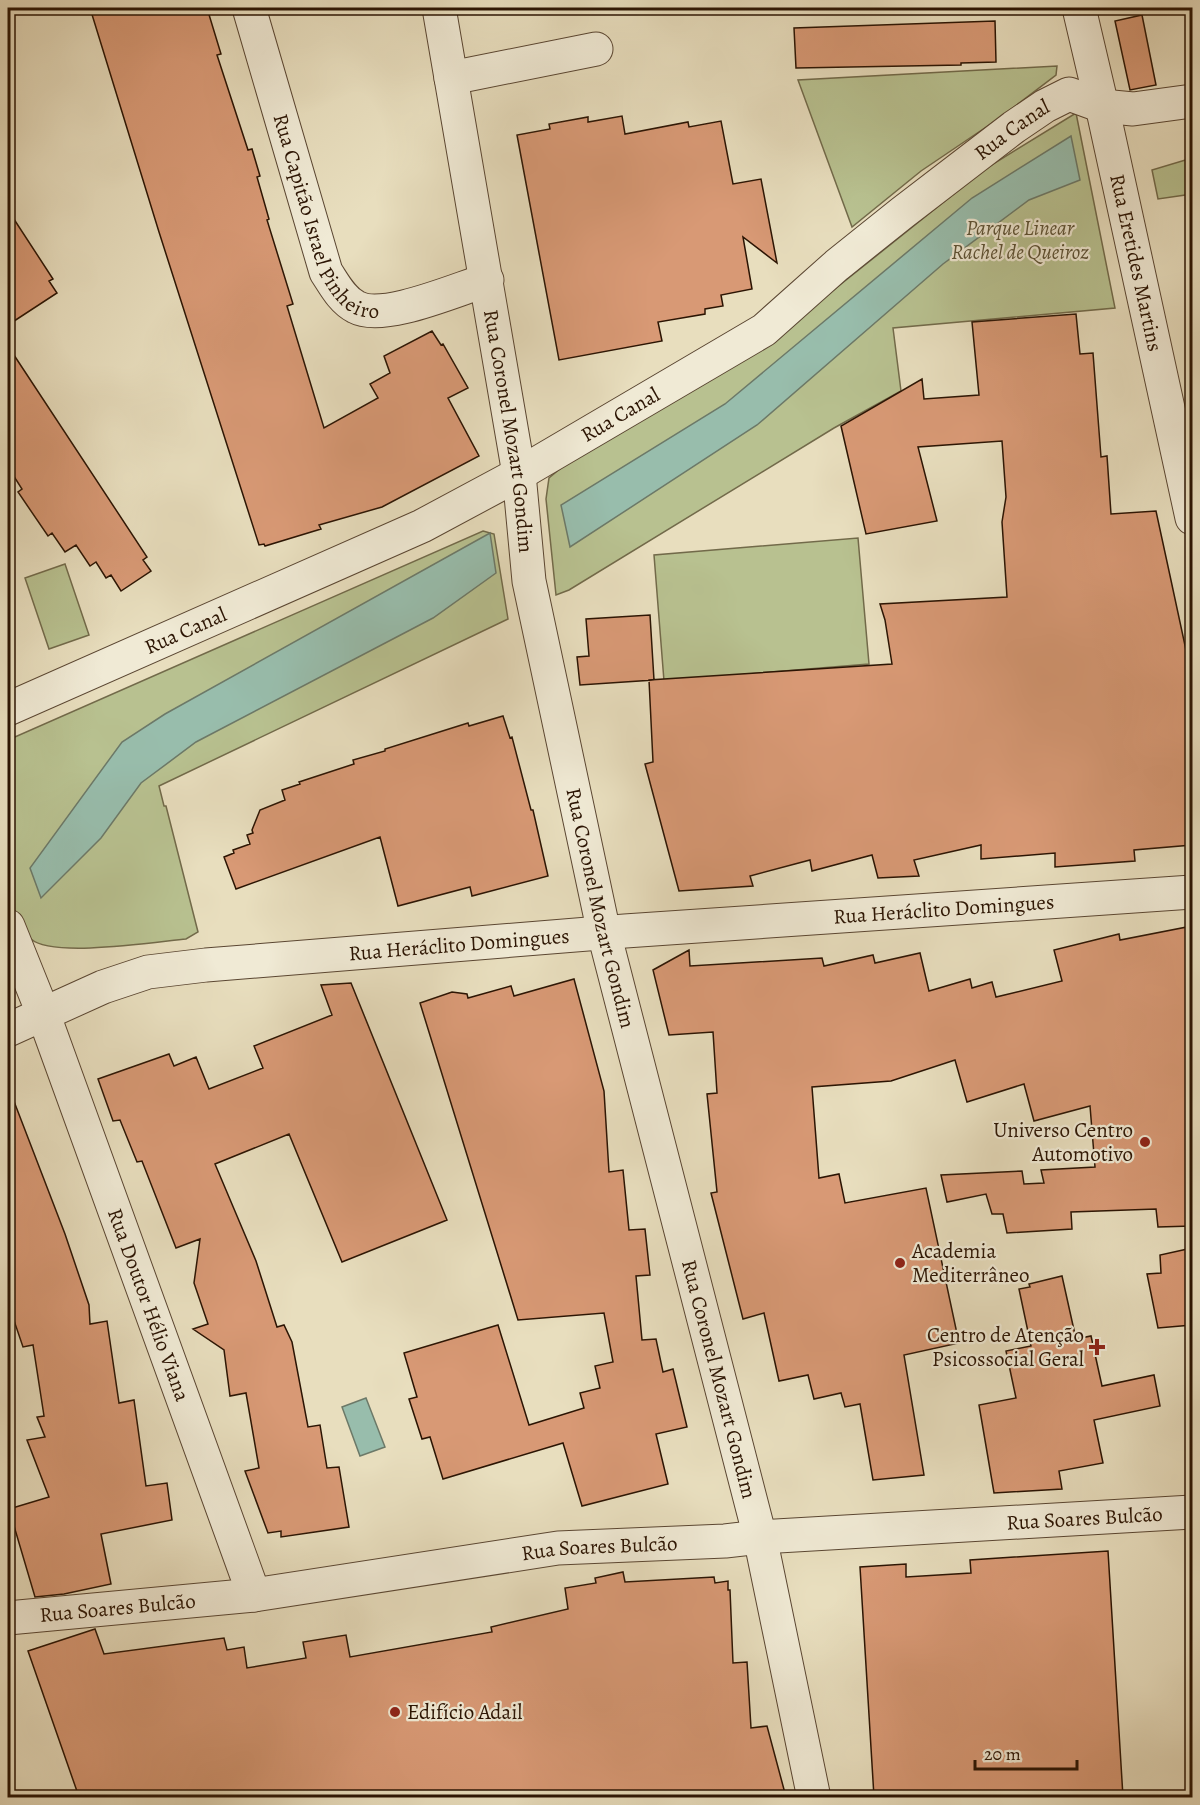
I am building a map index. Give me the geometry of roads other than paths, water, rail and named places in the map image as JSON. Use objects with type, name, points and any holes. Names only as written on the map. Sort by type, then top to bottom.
[{"type":"street","name":"Rua Capitão Israel Pinheiro","points":[[249,8],[326,272],[340,294],[356,308],[377,311],[404,307],[486,280]]},
{"type":"street","name":"Rua Coronel Mozart Gondim","points":[[439,8],[519,474],[529,581],[604,933],[760,1537],[814,1797]]},
{"type":"street","name":"Rua Eretides Martins","points":[[1079,8],[1192,518]]},
{"type":"street","points":[[451,78],[596,49]]},
{"type":"street","name":"Rua Canal","points":[[8,709],[422,526],[519,474],[764,330],[837,265],[902,213],[1045,106],[1069,94],[1102,106],[1133,109],[1192,101]]},
{"type":"street","name":"Rua Heráclito Domingues","points":[[8,1030],[103,987],[148,972],[206,965],[604,933],[1192,892]]},
{"type":"street","points":[[8,926],[43,1013]]},
{"type":"street","name":"Rua Doutor Hélio Viana","points":[[43,1013],[254,1595]]},
{"type":"street","name":"Rua Soares Bulcão","points":[[8,1618],[254,1595],[558,1548],[725,1541],[760,1537],[1192,1512]]},
{"type":"place","name":"Universo Centro Automotivo","points":[[1145,1142]]},
{"type":"place","name":"Academia Mediterrâneo","points":[[900,1263]]},
{"type":"place","name":"Centro de Atenção Psicossocial Geral","points":[[1097,1347]]},
{"type":"place","name":"Edifício Adail","points":[[395,1712]]},
{"type":"park label","name":"Parque Linear Rachel de Queiroz","points":[[1020,240]]}]
